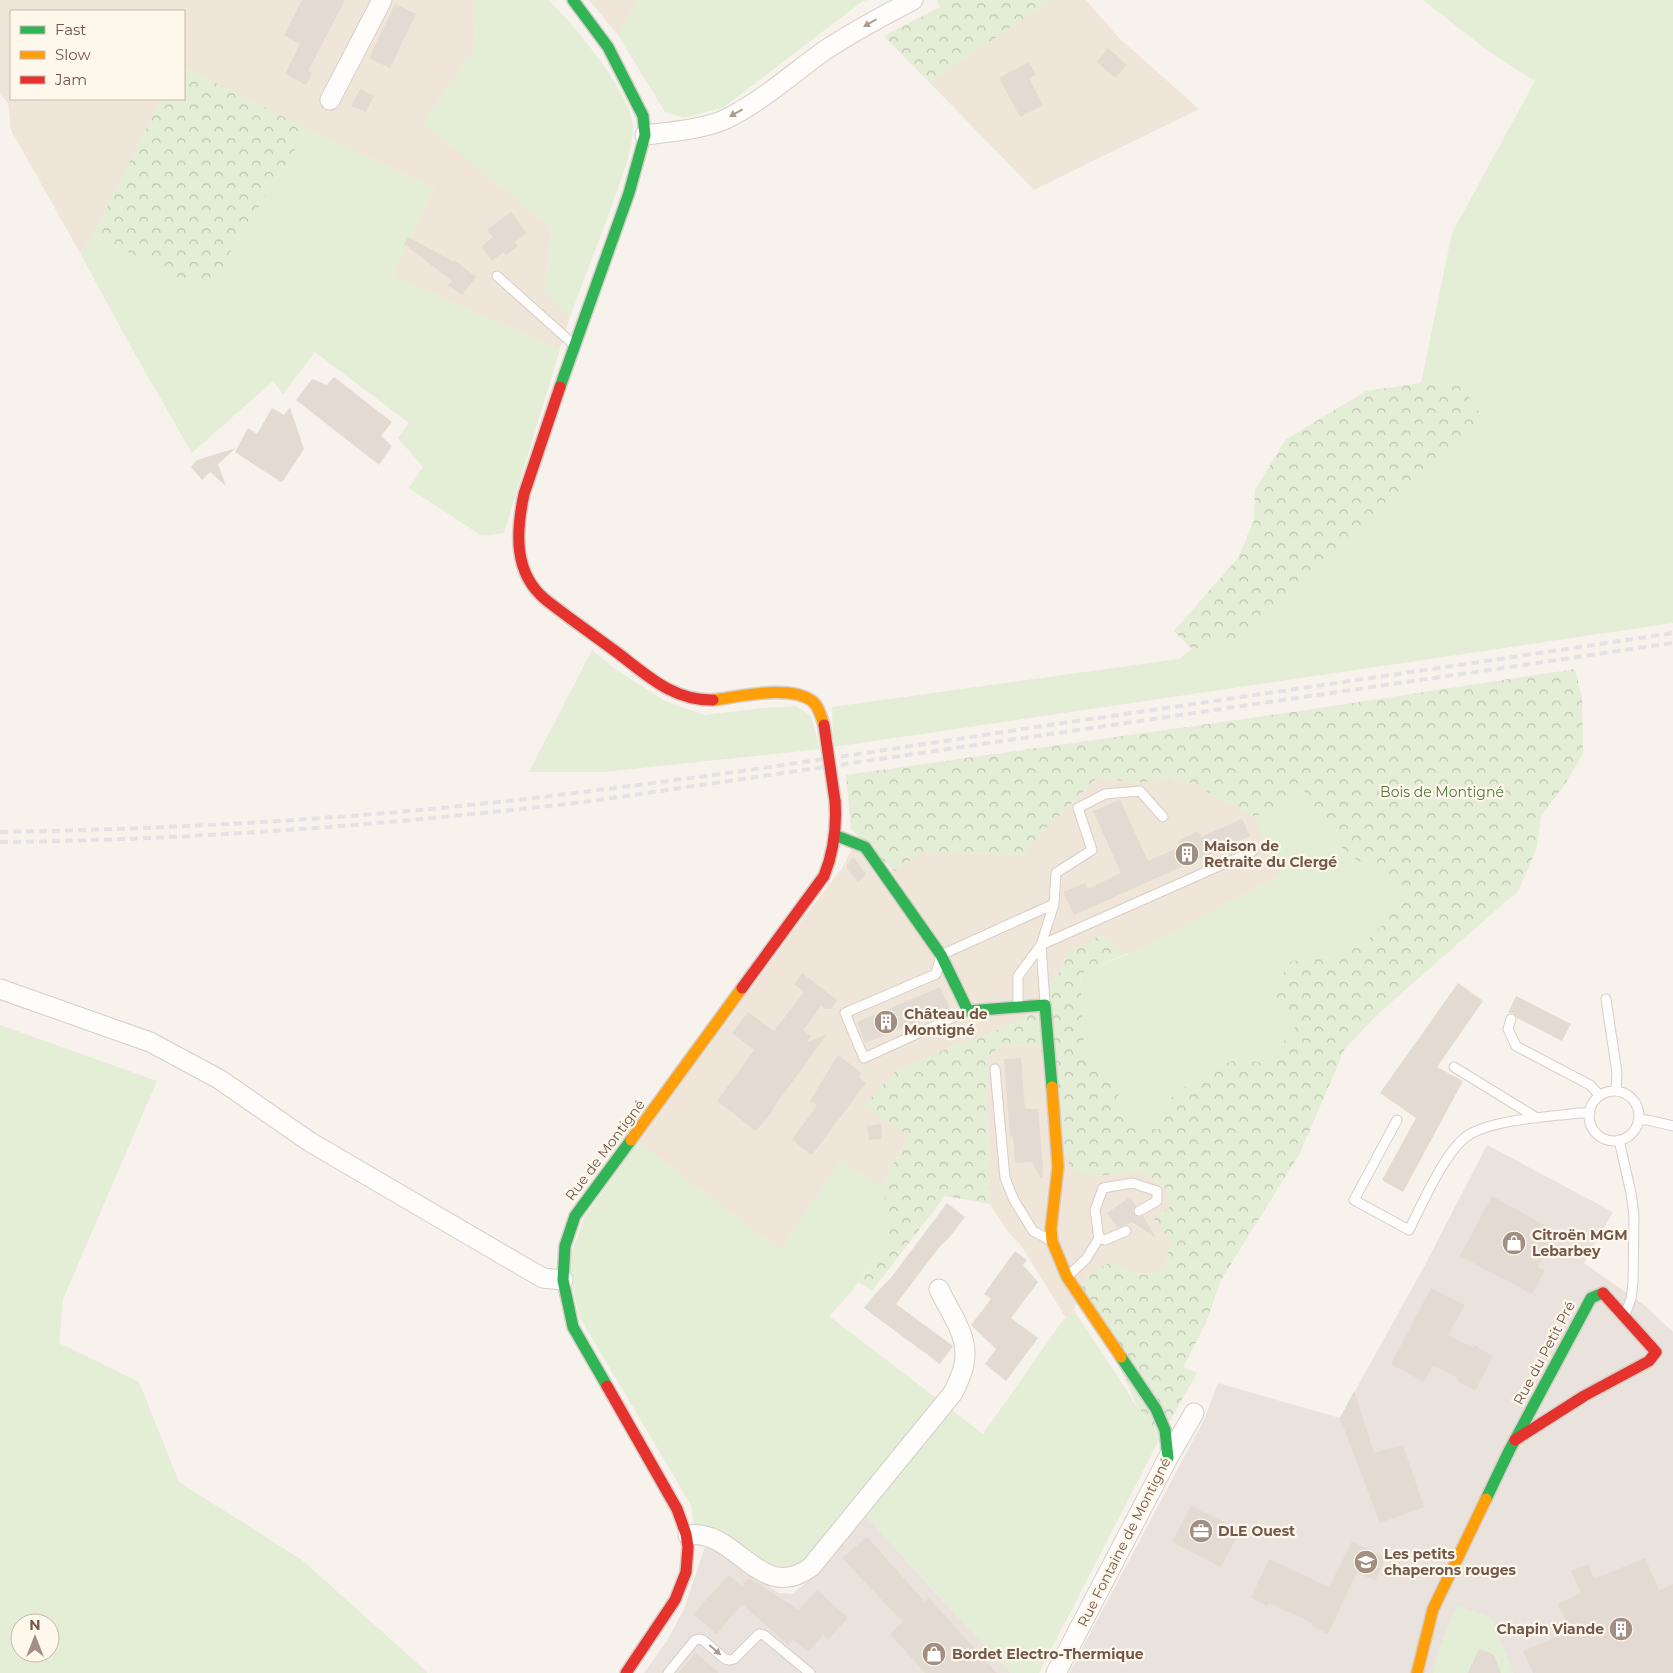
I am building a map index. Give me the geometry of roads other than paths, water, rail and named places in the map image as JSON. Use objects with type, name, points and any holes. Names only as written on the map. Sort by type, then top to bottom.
[{"type":"street","points":[[330,100],[382,0]]},
{"type":"street","points":[[572,0],[608,47],[643,116],[645,135],[679,132],[725,119],[744,108],[826,50],[873,21],[914,0]]},
{"type":"street","name":"Rue de Montigné","points":[[626,1673],[681,1589],[686,1576],[688,1562],[688,1536],[681,1514],[573,1327],[563,1280],[565,1246],[575,1216],[824,876],[837,836],[835,802],[824,725],[817,707],[811,700],[793,693],[700,700],[684,697],[662,686],[551,604],[534,588],[524,573],[519,557],[517,537],[519,515],[524,494],[574,345],[629,193],[645,135]]},
{"type":"street","points":[[837,836],[865,846],[942,955],[968,1011],[1045,1005],[1058,1167],[1052,1241],[1067,1277],[1156,1409],[1166,1430],[1168,1458]]},
{"type":"street","points":[[0,989],[150,1042],[219,1079],[310,1142],[529,1270],[543,1278],[563,1280]]},
{"type":"street","points":[[688,1536],[703,1535],[719,1541],[770,1576],[788,1578],[811,1568],[953,1394],[965,1363],[964,1347],[961,1332],[954,1315],[944,1302],[939,1289]]},
{"type":"street","name":"Rue du Petit Pré","points":[[1416,1673],[1433,1609],[1515,1440],[1591,1298],[1603,1293],[1656,1352],[1650,1361],[1584,1396],[1515,1440]]},
{"type":"street","name":"Rue Fontaine de Montigné","points":[[1056,1673],[1168,1458],[1194,1413]]},
{"type":"lane","points":[[497,276],[574,345]]},
{"type":"lane","points":[[1018,1008],[1018,976],[1041,945],[1054,904],[1056,873],[1092,850],[1078,808],[1105,794],[1140,790],[1163,817]]},
{"type":"lane","points":[[1041,945],[1253,851]]},
{"type":"lane","points":[[968,1011],[864,1058],[845,1012],[936,974],[942,955],[1054,904]]},
{"type":"lane","points":[[1041,945],[1045,1005]]},
{"type":"lane","points":[[1606,999],[1617,1073],[1616,1091]]},
{"type":"lane","points":[[1511,1019],[1508,1029],[1516,1046],[1590,1085],[1600,1096]]},
{"type":"lane","points":[[1454,1066],[1537,1118]]},
{"type":"lane","points":[[996,1069],[1005,1178],[1014,1200],[1033,1231],[1052,1241]]},
{"type":"lane","points":[[1610,1091],[1616,1091],[1624,1093],[1636,1104],[1639,1120],[1635,1129],[1628,1137],[1611,1141],[1598,1134],[1593,1128],[1590,1113],[1592,1106],[1600,1096],[1610,1091]]},
{"type":"lane","points":[[1397,1120],[1354,1200],[1409,1230],[1447,1158],[1470,1134],[1497,1125],[1537,1118],[1590,1113]]},
{"type":"lane","points":[[1639,1120],[1648,1120],[1673,1126]]},
{"type":"lane","points":[[1619,1140],[1631,1193],[1634,1216],[1633,1284],[1631,1299],[1624,1317]]},
{"type":"lane","points":[[1067,1277],[1086,1259],[1099,1238],[1095,1210],[1102,1188],[1132,1183],[1157,1191],[1157,1201],[1139,1211]]},
{"type":"lane","points":[[1099,1238],[1105,1240],[1126,1231]]},
{"type":"lane","points":[[668,1673],[695,1640],[704,1640],[730,1660],[734,1659],[759,1634],[764,1635],[810,1673]]},
{"type":"railway","points":[[0,832],[254,823],[444,808],[507,801],[838,757],[1673,633]]},
{"type":"railway","points":[[0,842],[148,838],[370,824],[592,801],[1673,643]]},
{"type":"place","name":"Maison de Retraite du Clergé","points":[[1187,854]]},
{"type":"place","name":"Château de Montigné","points":[[886,1022]]},
{"type":"place","name":"Citroën MGM Lebarbey","points":[[1514,1243]]},
{"type":"place","name":"DLE Ouest","points":[[1201,1531]]},
{"type":"place","name":"Les petits chaperons rouges","points":[[1366,1562]]},
{"type":"place","name":"Chapin Viande","points":[[1621,1629]]},
{"type":"place","name":"Bordet Electro-Thermique","points":[[934,1654]]},
{"type":"park label","name":"Bois de Montigné","points":[[1442,792]]}]
